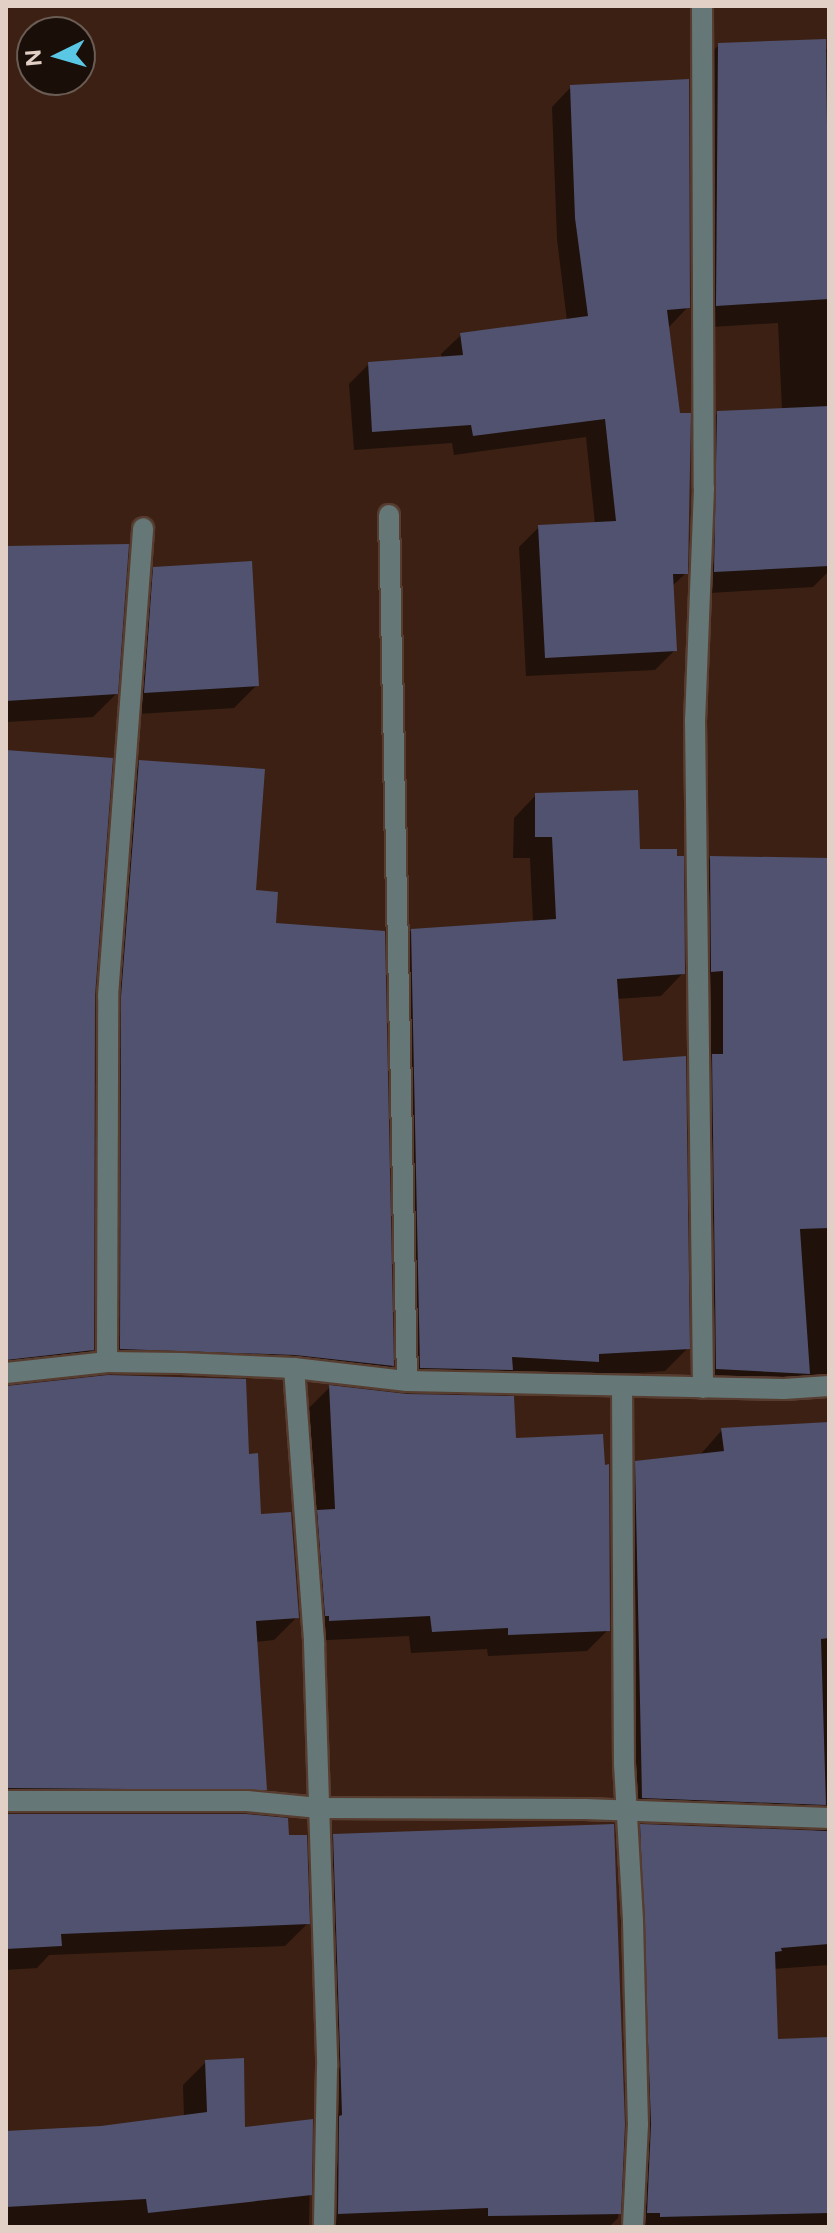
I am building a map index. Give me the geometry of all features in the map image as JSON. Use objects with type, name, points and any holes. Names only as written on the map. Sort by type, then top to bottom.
[{"type":"street","points":[[702,6],[704,488],[695,719],[703,1388]]},
{"type":"street","points":[[389,515],[407,1381]]},
{"type":"street","points":[[107,1362],[108,996],[143,528]]},
{"type":"street","points":[[6,1373],[107,1362],[294,1368],[407,1381],[784,1389],[829,1386]]},
{"type":"street","points":[[294,1368],[314,1643],[327,2067],[324,2227]]},
{"type":"street","points":[[622,1386],[627,1810],[638,2124],[633,2227]]},
{"type":"street","points":[[6,1801],[247,1801],[319,1808],[627,1810],[829,1818]]},
{"type":"building","points":[[826,39],[829,299],[716,306],[718,43]]},
{"type":"building","points":[[689,79],[690,308],[667,310],[680,413],[691,413],[688,574],[673,574],[677,651],[545,658],[538,525],[616,521],[605,419],[473,436],[471,425],[372,432],[368,362],[463,355],[460,333],[588,316],[575,218],[570,85]]},
{"type":"building","points":[[829,406],[829,566],[714,572],[717,411]]},
{"type":"building","points":[[129,544],[118,694],[6,701],[6,546]]},
{"type":"building","points":[[252,561],[259,686],[144,693],[153,567]]},
{"type":"building","points":[[6,750],[113,758],[95,996],[94,1350],[6,1360]]},
{"type":"building","points":[[139,760],[265,769],[256,890],[278,892],[276,923],[385,931],[394,1366],[295,1355],[120,1349],[121,996]]},
{"type":"building","points":[[638,790],[640,849],[677,849],[677,856],[684,856],[685,974],[617,979],[623,1061],[686,1056],[690,1349],[599,1354],[599,1362],[512,1357],[513,1370],[420,1368],[411,929],[556,919],[552,837],[535,837],[535,793]]},
{"type":"building","points":[[710,856],[829,858],[829,1228],[800,1229],[810,1374],[716,1369],[712,1054],[723,1054],[723,971],[711,972]]},
{"type":"building","points":[[108,1375],[246,1379],[249,1454],[258,1453],[261,1514],[291,1512],[299,1618],[256,1621],[267,1790],[6,1788],[6,1386]]},
{"type":"building","points":[[329,1385],[407,1394],[514,1396],[516,1438],[603,1434],[605,1465],[609,1464],[610,1631],[508,1635],[508,1628],[432,1632],[430,1616],[329,1621],[329,1616],[325,1616],[317,1510],[335,1509]]},
{"type":"building","points":[[829,1422],[829,1638],[821,1639],[826,1805],[642,1798],[635,1461],[724,1451],[721,1428]]},
{"type":"building","points":[[6,1814],[246,1814],[288,1818],[289,1835],[307,1835],[310,1924],[61,1934],[62,1946],[6,1949]]},
{"type":"building","points":[[614,1824],[625,2124],[621,2214],[488,2216],[488,2208],[338,2214],[339,2116],[342,2115],[333,1834]]},
{"type":"building","points":[[640,1824],[827,1831],[829,1944],[781,1948],[782,1951],[775,1952],[778,2039],[829,2037],[829,2213],[660,2217],[660,2213],[647,2213],[651,2124]]},
{"type":"building","points":[[244,2058],[245,2127],[313,2119],[312,2195],[148,2213],[146,2199],[6,2207],[6,2131],[101,2126],[207,2112],[205,2060]]}]
